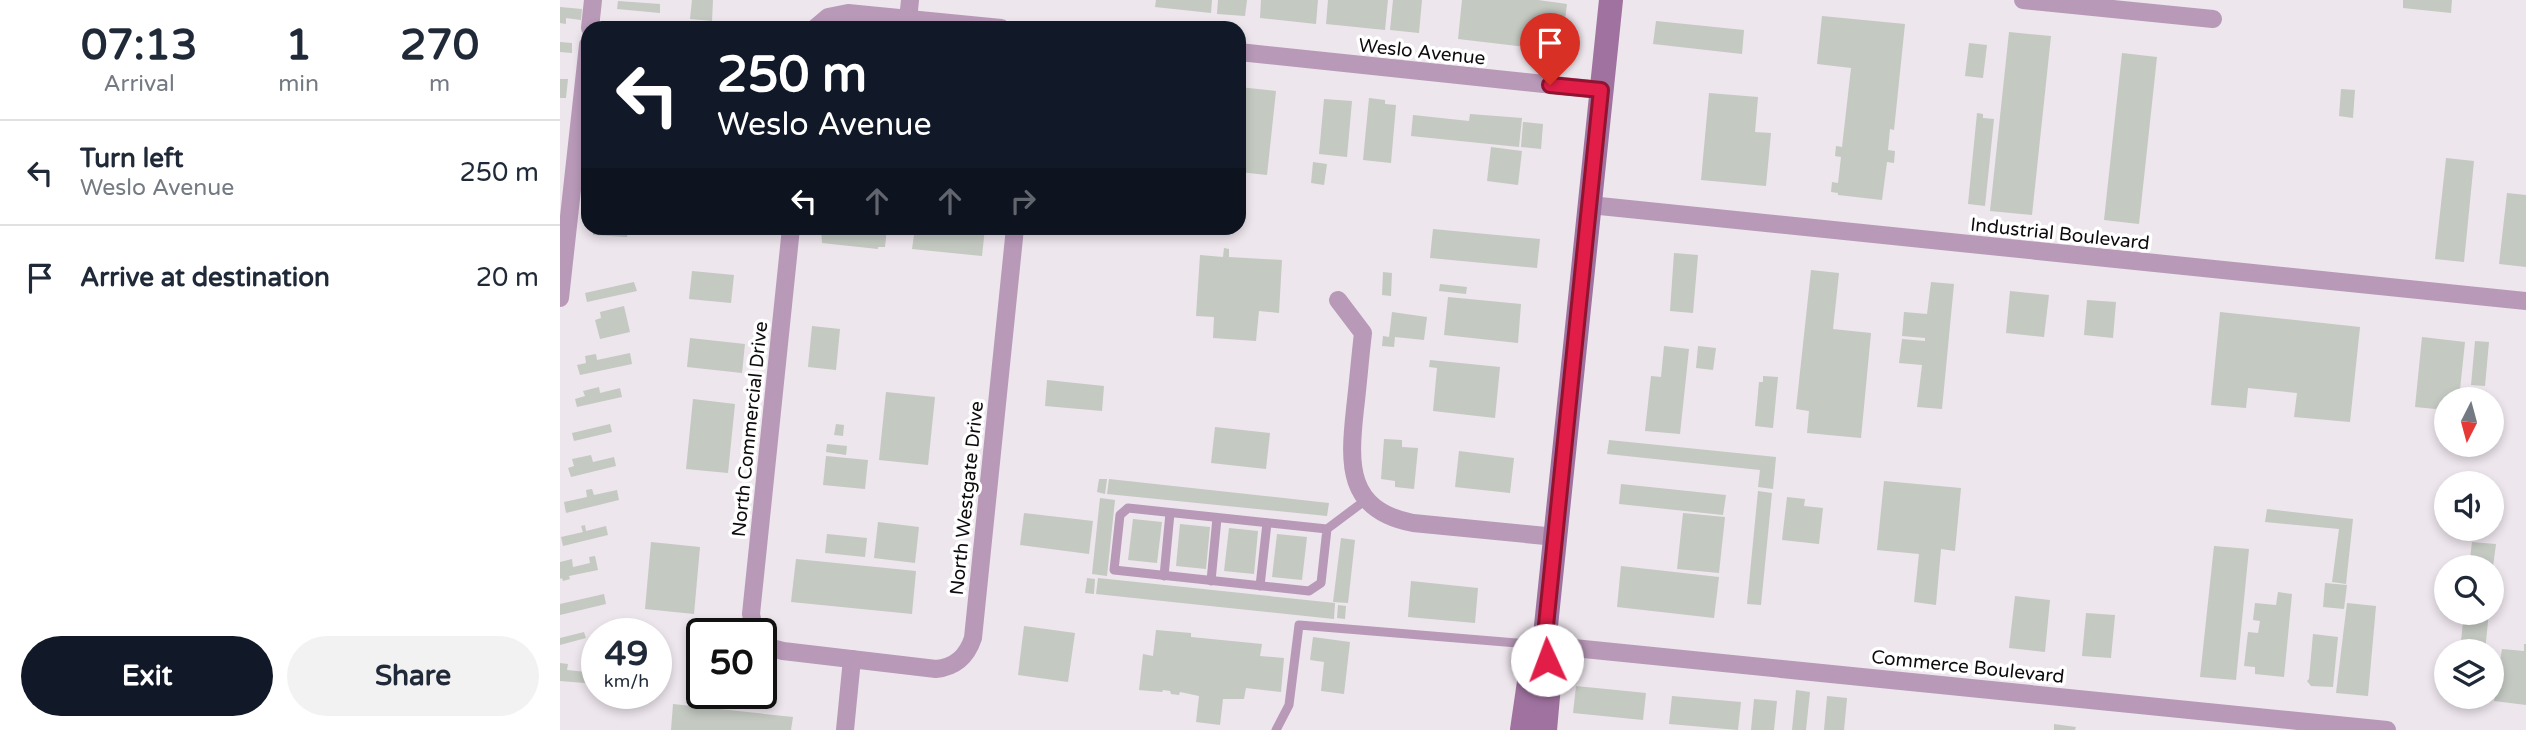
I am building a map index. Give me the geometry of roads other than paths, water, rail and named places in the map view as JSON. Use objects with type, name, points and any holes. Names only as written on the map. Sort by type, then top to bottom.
[{"type":"main road","points":[[1545,730],[1550,674],[1544,645],[1611,0]]},
{"type":"main road","points":[[1522,730],[1530,675],[1544,645]]},
{"type":"street","points":[[591,21],[593,0]]},
{"type":"street","points":[[908,20],[911,0]]},
{"type":"street","points":[[2023,0],[2213,19]]},
{"type":"street","points":[[825,21],[841,13],[920,21]]},
{"type":"street","name":"Weslo Avenue","points":[[1246,53],[1601,90]]},
{"type":"street","points":[[560,298],[562,248],[581,100]]},
{"type":"street","name":"Industrial Boulevard","points":[[1590,205],[2526,301]]},
{"type":"street","name":"North Commercial Drive","points":[[752,618],[790,235]]},
{"type":"street","name":"North Westgate Drive","points":[[852,659],[936,669],[958,661],[970,647],[1014,235]]},
{"type":"street","points":[[1338,300],[1363,333],[1350,452],[1356,482],[1367,499],[1380,510],[1401,521],[1556,537]]},
{"type":"street","name":"Commerce Boulevard","points":[[1544,645],[2387,730]]},
{"type":"street","points":[[777,650],[852,659],[845,730]]},
{"type":"lane","points":[[1327,529],[1321,583],[1309,591],[1114,570],[1120,515],[1128,508],[1327,529],[1367,499]]},
{"type":"lane","points":[[1164,576],[1170,513]]},
{"type":"lane","points":[[1211,581],[1217,518]]},
{"type":"lane","points":[[1261,586],[1266,523]]},
{"type":"lane","points":[[1276,730],[1289,705],[1299,625],[1544,645]]}]
